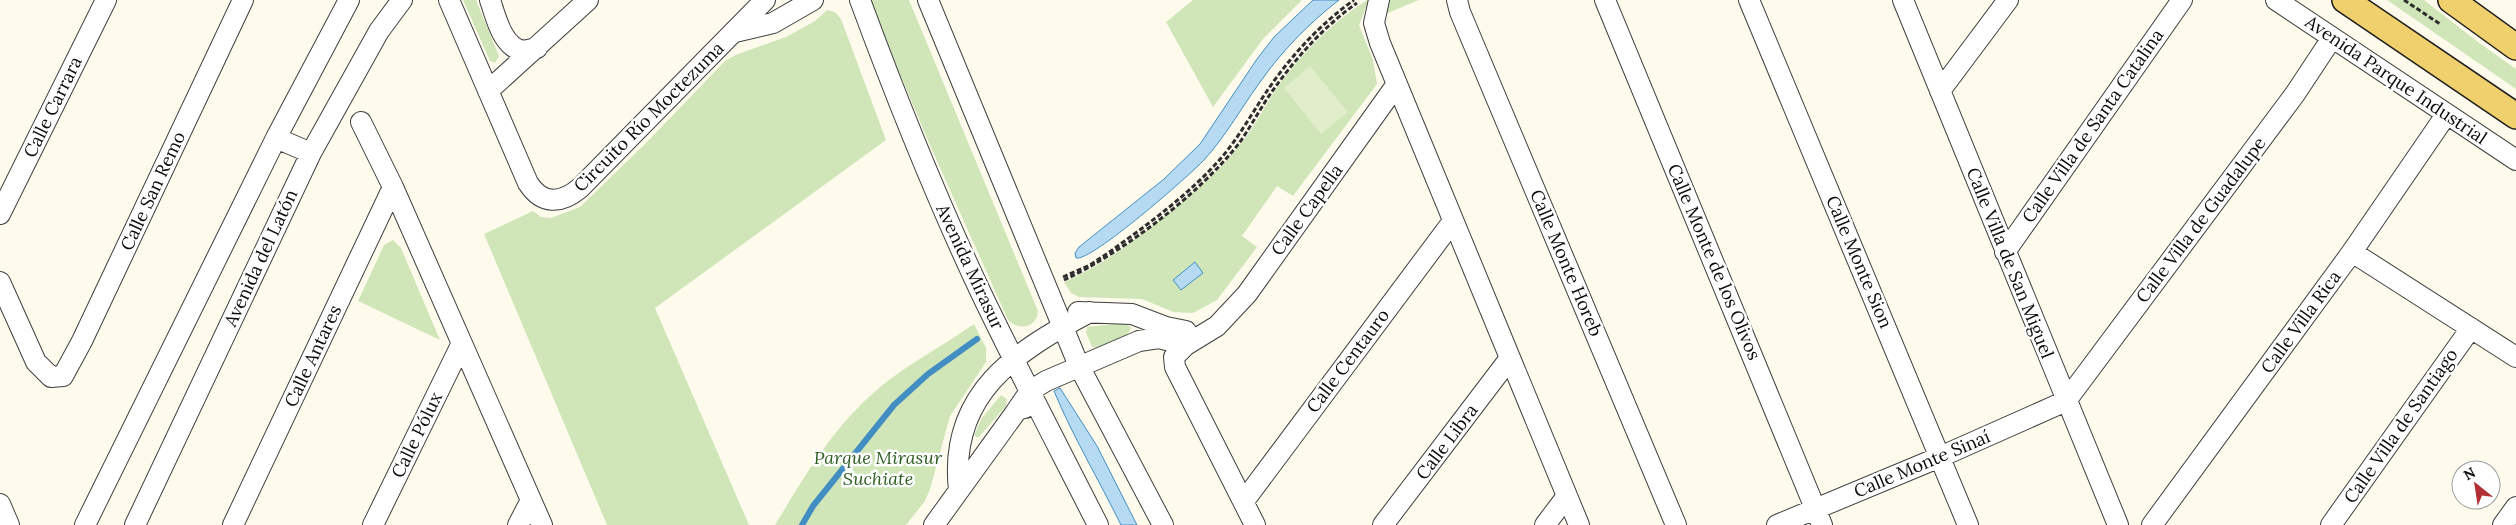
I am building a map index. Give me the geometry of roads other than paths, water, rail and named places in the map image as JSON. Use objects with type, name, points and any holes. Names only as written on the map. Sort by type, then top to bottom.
[{"type":"main road","points":[[2345,0],[2516,116]]},
{"type":"main road","points":[[2451,0],[2516,47]]},
{"type":"street","name":"Calle Carrara","points":[[0,214],[106,0]]},
{"type":"street","name":"Calle San Remo","points":[[0,282],[36,362],[46,374],[58,378],[68,371],[243,0]]},
{"type":"street","points":[[86,525],[276,138],[349,0]]},
{"type":"street","name":"Avenida del Latón","points":[[135,525],[310,153],[378,31],[402,0]]},
{"type":"street","name":"Circuito Río Moctezuma","points":[[448,0],[532,190],[541,198],[560,199],[580,188],[766,0]]},
{"type":"street","points":[[490,0],[501,29],[510,45],[523,51],[537,48]]},
{"type":"street","points":[[488,91],[588,0]]},
{"type":"street","name":"Circuito Río Moctezuma","points":[[735,32],[773,23],[813,0]]},
{"type":"street","name":"Avenida Mirasur","points":[[860,0],[893,88],[947,219],[1012,358],[1098,525]]},
{"type":"street","points":[[928,0],[1078,366],[1163,525]]},
{"type":"street","points":[[1379,0],[1374,17],[1376,31],[1452,220],[1579,525]]},
{"type":"street","name":"Calle Monte Horeb","points":[[1457,0],[1460,12],[1676,525]]},
{"type":"street","name":"Calle Monte de los Olivos","points":[[1605,0],[1819,517]]},
{"type":"street","name":"Calle Monte Sion","points":[[1749,0],[1968,525]]},
{"type":"street","name":"Calle Villa de San Miguel","points":[[1903,0],[2118,525]]},
{"type":"street","points":[[1940,91],[2008,0]]},
{"type":"street","name":"Calle Villa de Santa Catalina","points":[[2005,252],[2182,0]]},
{"type":"street","name":"Avenida Parque Industrial","points":[[2276,0],[2516,160]]},
{"type":"street","name":"Calle Villa de Guadalupe","points":[[2066,400],[2295,94],[2332,38]]},
{"type":"street","name":"Calle Capella","points":[[1186,345],[1211,331],[1225,320],[1247,294],[1397,84]]},
{"type":"street","name":"Calle Villa Rica","points":[[2152,525],[2352,252],[2446,115]]},
{"type":"street","points":[[362,122],[393,187],[461,346],[542,525]]},
{"type":"street","points":[[276,138],[310,153]]},
{"type":"street","name":"Calle Antares","points":[[233,525],[393,187]]},
{"type":"street","name":"Calle Centauro","points":[[1244,501],[1452,220]]},
{"type":"street","points":[[2352,252],[2516,357]]},
{"type":"street","points":[[1052,302],[1069,310],[1132,314],[1178,330],[1211,331]]},
{"type":"street","points":[[959,490],[957,462],[966,422],[989,383],[1012,358],[1090,312]]},
{"type":"street","name":"Calle Villa de Santiago","points":[[2331,525],[2471,328]]},
{"type":"street","points":[[934,525],[1030,391],[1078,366],[1151,338],[1169,340],[1186,345],[1174,357],[1175,367],[1255,525]]},
{"type":"street","name":"Calle Pólux","points":[[374,525],[461,346]]},
{"type":"street","points":[[1091,390],[1096,372],[1116,351]]},
{"type":"street","name":"Calle Libra","points":[[1383,525],[1510,358]]},
{"type":"street","name":"Calle Monte Sinaí","points":[[1777,525],[1819,517],[1940,457],[2066,400]]},
{"type":"street","points":[[1015,413],[1022,408],[1042,414]]},
{"type":"street","points":[[1545,525],[1567,496]]},
{"type":"street","points":[[518,525],[531,500]]},
{"type":"street","points":[[0,504],[9,525]]},
{"type":"street","points":[[2503,525],[2516,507]]},
{"type":"water","points":[[1313,0],[1339,0],[1316,19],[1285,50],[1258,85],[1226,133],[1204,160],[1161,199],[1119,233],[1085,256],[1076,258],[1075,253],[1079,247],[1164,179],[1200,144],[1274,37]]},
{"type":"water","points":[[1195,262],[1203,273],[1181,290],[1173,280]]},
{"type":"water","points":[[1060,388],[1097,446],[1137,525],[1121,525],[1061,408],[1054,391]]},
{"type":"waterway","points":[[802,525],[813,506],[894,405],[928,374],[977,339]]},
{"type":"park label","name":"Parque Mirasur Suchiate","points":[[878,468]]}]
